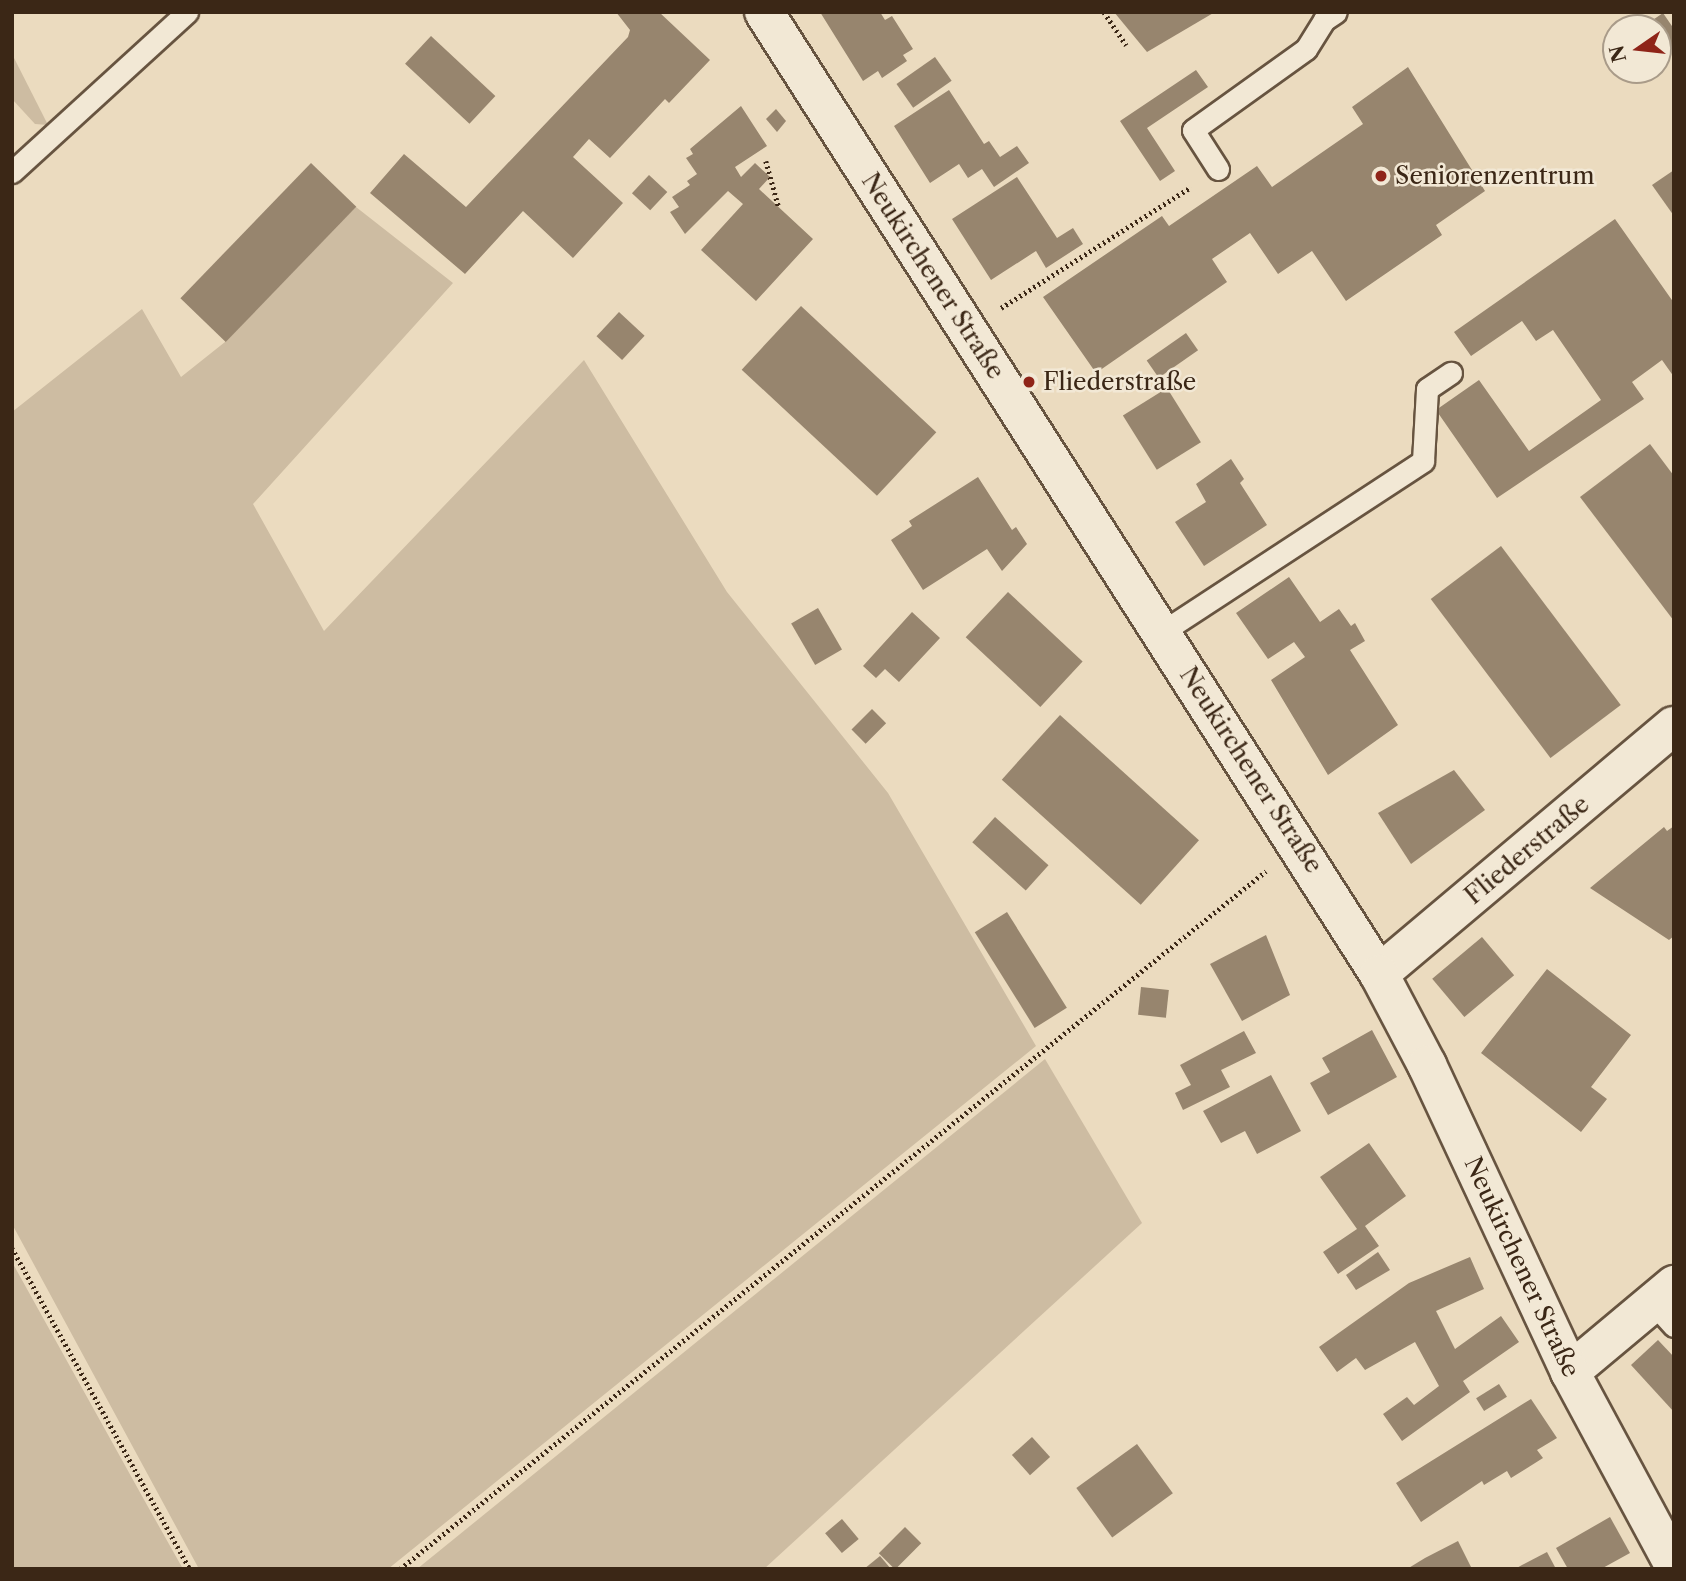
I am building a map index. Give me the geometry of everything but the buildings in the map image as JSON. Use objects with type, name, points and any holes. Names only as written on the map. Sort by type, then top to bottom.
[{"type":"street","name":"Neukirchener Straße","points":[[764,12],[1379,974],[1427,1065],[1570,1372],[1674,1565]]},
{"type":"street","name":"Fliederstraße","points":[[1379,974],[1674,726]]},
{"type":"street","points":[[1570,1372],[1667,1305]]},
{"type":"lane","points":[[12,172],[187,12]]},
{"type":"lane","points":[[1218,169],[1193,130],[1306,49],[1324,20],[1336,12]]},
{"type":"lane","points":[[1162,632],[1423,461],[1427,389],[1451,373]]},
{"type":"path","points":[[1104,12],[1126,45]]},
{"type":"path","points":[[766,161],[779,208]]},
{"type":"path","points":[[968,330],[1218,169]]},
{"type":"path","points":[[400,1569],[1299,845]]},
{"type":"path","points":[[12,1248],[190,1569]]},
{"type":"shaded area","points":[[12,54],[48,125],[35,124],[12,99]]},
{"type":"shaded area","points":[[356,207],[453,283],[253,504],[324,631],[584,360],[727,592],[888,793],[1036,1046],[388,1569],[199,1569],[12,1224],[12,412],[142,309],[181,377],[225,342]]},
{"type":"shaded area","points":[[1045,1059],[1142,1223],[764,1569],[417,1569]]},
{"type":"shaded area","points":[[12,1262],[147,1505],[183,1569],[12,1569]]},
{"type":"place","name":"Seniorenzentrum","points":[[1381,176]]},
{"type":"place","name":"Fliederstraße","points":[[1029,382]]}]
